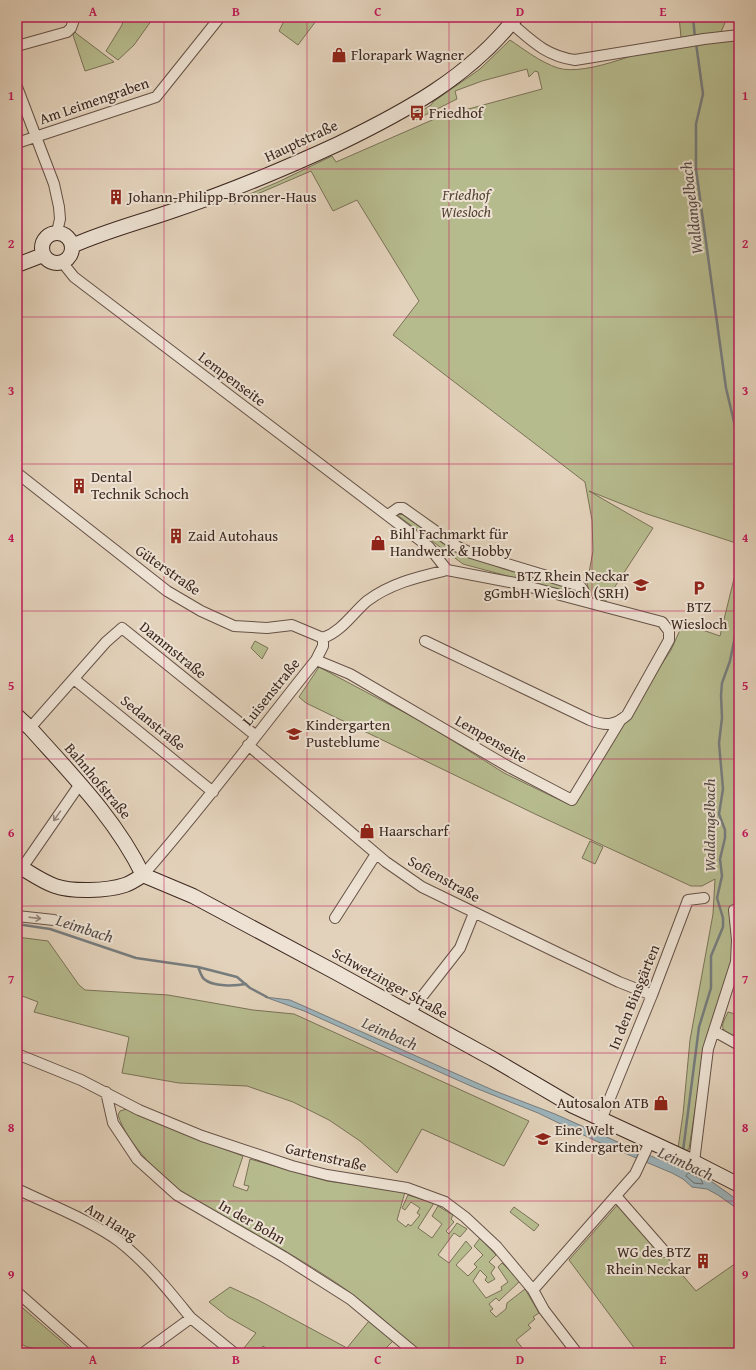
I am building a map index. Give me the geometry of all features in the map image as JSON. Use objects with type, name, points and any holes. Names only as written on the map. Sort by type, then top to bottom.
[{"type":"street","points":[[17,46],[67,32],[71,28],[75,17]]},
{"type":"street","name":"Am Leimengraben","points":[[17,143],[156,97],[220,17]]},
{"type":"street","points":[[514,20],[549,53],[561,58],[574,60],[683,42],[739,36]]},
{"type":"street","name":"Hauptstraße","points":[[72,246],[228,191],[303,160],[381,123],[414,106],[446,84],[482,53],[514,20]]},
{"type":"street","points":[[17,87],[54,184],[60,219],[57,232]]},
{"type":"street","points":[[57,232],[67,236],[72,246],[71,254],[62,262],[51,262],[43,255],[43,241],[47,236],[57,232]]},
{"type":"street","points":[[17,264],[43,255]]},
{"type":"street","name":"Lempenseite","points":[[62,262],[74,277],[429,547],[447,570],[501,580],[662,622],[669,631],[670,640],[627,714],[620,721],[572,800],[509,767],[350,674],[316,660]]},
{"type":"street","name":"Güterstraße","points":[[17,473],[167,591],[201,611],[234,626],[267,628],[292,625],[323,638]]},
{"type":"street","points":[[388,516],[398,508],[403,508],[458,547],[471,553],[580,586],[585,594],[584,602]]},
{"type":"street","points":[[323,638],[333,634],[343,627],[360,608],[383,590],[414,578],[447,570]]},
{"type":"street","name":"Dammstraße","points":[[30,728],[106,642],[122,628],[255,735]]},
{"type":"street","name":"Luisenstraße","points":[[143,875],[213,792],[255,735],[316,660],[323,646],[323,638]]},
{"type":"street","points":[[425,641],[590,720],[608,725],[620,721]]},
{"type":"street","name":"Sedanstraße","points":[[74,679],[213,792]]},
{"type":"street","name":"Bahnhofstraße","points":[[17,716],[30,728],[108,817],[132,851],[143,875]]},
{"type":"street","name":"Sofienstraße","points":[[248,745],[376,854],[422,887],[619,982],[652,995]]},
{"type":"street","points":[[80,784],[20,866],[53,886],[65,889],[119,887],[130,883],[143,875]]},
{"type":"street","points":[[335,918],[376,854]]},
{"type":"street","name":"Schwetzinger Straße","points":[[143,875],[193,896],[410,1012],[573,1106],[648,1147],[686,1158],[739,1185]]},
{"type":"street","name":"In den Binsgärten","points":[[601,1120],[652,995],[688,900],[704,898]]},
{"type":"street","points":[[686,1158],[708,1049],[738,963],[734,910]]},
{"type":"street","points":[[410,1012],[460,948],[474,913]]},
{"type":"street","points":[[17,916],[54,920]]},
{"type":"street","points":[[714,1031],[739,1045]]},
{"type":"street","name":"Gartenstraße","points":[[17,1054],[106,1092],[139,1110],[202,1136],[327,1176],[407,1188],[445,1202],[465,1217],[497,1247],[533,1290],[544,1310],[577,1353]]},
{"type":"street","name":"In der Bohn","points":[[106,1092],[113,1123],[137,1159],[177,1195],[284,1257],[350,1299],[414,1353]]},
{"type":"street","points":[[533,1290],[616,1196],[639,1167],[648,1147]]},
{"type":"street","name":"Am Hang","points":[[17,1189],[79,1219],[119,1242],[151,1269],[188,1314],[234,1353]]},
{"type":"street","points":[[616,1196],[665,1252]]},
{"type":"street","points":[[17,1292],[86,1353]]},
{"type":"street","points":[[143,1353],[188,1314]]},
{"type":"green space","points":[[124,17],[154,17],[134,45],[118,60],[106,51],[122,25]]},
{"type":"green space","points":[[286,17],[319,17],[298,45],[279,31]]},
{"type":"green space","name":"Friedhof Wiesloch","points":[[679,17],[739,17],[739,20],[727,18],[721,32],[739,30],[739,544],[647,514],[589,491],[653,528],[603,605],[592,603],[587,583],[593,551],[592,520],[585,482],[393,335],[419,301],[357,200],[333,211],[311,171],[234,204],[238,199],[332,156],[336,162],[439,117],[542,89],[538,72],[535,71],[529,77],[527,69],[482,81],[455,91],[457,99],[415,120],[413,116],[431,105],[433,102],[480,69],[510,40],[539,59],[558,68],[570,70],[585,68],[619,60],[681,37]]},
{"type":"green space","points":[[75,32],[114,62],[85,71],[73,35]]},
{"type":"green space","points":[[405,514],[452,550],[504,569],[573,588],[577,592],[574,594],[463,564],[397,515]]},
{"type":"green space","points":[[739,558],[739,732],[735,754],[739,780],[739,861],[734,879],[738,905],[737,940],[714,1031],[706,1038],[689,1149],[686,1151],[678,1148],[683,1114],[690,1040],[713,914],[715,879],[702,886],[691,886],[535,814],[306,703],[299,697],[319,667],[428,725],[504,773],[570,805],[671,650],[680,630],[694,627],[720,636]]},
{"type":"green space","points":[[255,641],[268,648],[262,659],[251,648]]},
{"type":"green space","points":[[590,841],[603,847],[595,864],[582,858]]},
{"type":"green space","points":[[17,937],[48,941],[79,985],[85,990],[168,995],[253,1010],[294,1014],[529,1121],[504,1166],[422,1129],[397,1173],[360,1141],[329,1120],[293,1102],[247,1086],[179,1083],[122,1073],[129,1037],[34,1012],[38,1002],[17,994]]},
{"type":"green space","points":[[728,1012],[739,1015],[739,1025],[733,1036],[723,1029],[723,1023]]},
{"type":"green space","points":[[127,1109],[181,1133],[243,1156],[233,1186],[247,1191],[249,1186],[244,1185],[250,1159],[327,1181],[405,1192],[397,1220],[406,1227],[408,1224],[411,1226],[420,1215],[417,1213],[420,1208],[411,1202],[405,1210],[402,1208],[408,1195],[434,1203],[418,1228],[432,1238],[442,1224],[432,1216],[438,1206],[453,1215],[451,1219],[454,1222],[446,1231],[449,1234],[457,1223],[467,1229],[460,1237],[454,1233],[438,1255],[449,1263],[466,1241],[472,1248],[456,1265],[468,1276],[477,1267],[474,1264],[483,1255],[474,1246],[480,1238],[496,1255],[489,1262],[495,1267],[491,1273],[495,1279],[488,1283],[485,1280],[487,1277],[480,1270],[473,1281],[486,1298],[502,1290],[501,1287],[508,1282],[498,1267],[502,1263],[520,1281],[499,1301],[496,1298],[489,1304],[493,1309],[490,1311],[496,1317],[506,1309],[507,1303],[525,1289],[539,1313],[533,1317],[535,1319],[528,1325],[531,1328],[516,1340],[524,1350],[526,1349],[530,1353],[421,1353],[344,1288],[272,1243],[202,1205],[177,1188],[146,1160],[129,1137],[118,1115],[120,1111]]},
{"type":"green space","points":[[620,1202],[696,1291],[739,1261],[739,1353],[638,1353],[569,1260]]},
{"type":"green space","points":[[514,1207],[539,1225],[534,1231],[510,1212]]},
{"type":"green space","points":[[230,1287],[258,1300],[347,1348],[369,1321],[393,1341],[381,1353],[272,1353],[263,1346],[257,1353],[247,1353],[244,1348],[256,1333],[228,1317],[209,1302]]},
{"type":"green space","points":[[17,1303],[75,1353],[46,1353],[44,1350],[27,1347],[17,1342]]},
{"type":"water","points":[[265,997],[290,1000],[495,1091],[555,1114],[638,1151],[674,1164],[679,1163],[701,1174],[739,1201],[739,1210],[718,1195],[707,1189],[692,1187],[683,1179],[672,1173],[596,1141],[538,1113],[473,1087],[304,1011]]},
{"type":"waterway","name":"Waldangelbach","points":[[693,17],[695,38]]},
{"type":"waterway","name":"Waldangelbach","points":[[696,43],[703,94],[696,124],[696,169],[726,388],[739,443]]},
{"type":"waterway","name":"Waldangelbach","points":[[683,1151],[699,1027],[711,988],[711,956],[723,927],[723,918],[717,898],[722,876],[720,859],[725,838],[725,830],[719,814],[723,789],[719,743],[722,718],[721,695],[722,683],[730,661],[739,617]]},
{"type":"waterway","name":"Leimbach","points":[[17,924],[50,929],[136,958],[198,967],[237,977],[250,988],[267,997]]},
{"type":"waterway","points":[[198,967],[201,975],[208,982],[218,985],[246,984]]},
{"type":"place","name":"Florapark Wagner","points":[[339,55]]},
{"type":"place","name":"Friedhof","points":[[417,113]]},
{"type":"place","name":"Johann-Philipp-Bronner-Haus","points":[[116,197]]},
{"type":"place","name":"Dental Technik Schoch","points":[[79,486]]},
{"type":"place","name":"Zaid Autohaus","points":[[176,536]]},
{"type":"place","name":"Bihl Fachmarkt für Handwerk & Hobby","points":[[378,543]]},
{"type":"place","name":"BTZ Rhein Neckar gGmbH Wiesloch (SRH)","points":[[641,585]]},
{"type":"place","name":"BTZ Wiesloch","points":[[699,588]]},
{"type":"place","name":"Kindergarten Pusteblume","points":[[294,734]]},
{"type":"place","name":"Haarscharf","points":[[367,831]]},
{"type":"place","name":"Autosalon ATB","points":[[661,1103]]},
{"type":"place","name":"Eine Welt Kindergarten","points":[[543,1139]]},
{"type":"place","name":"WG des BTZ Rhein Neckar","points":[[703,1261]]}]
